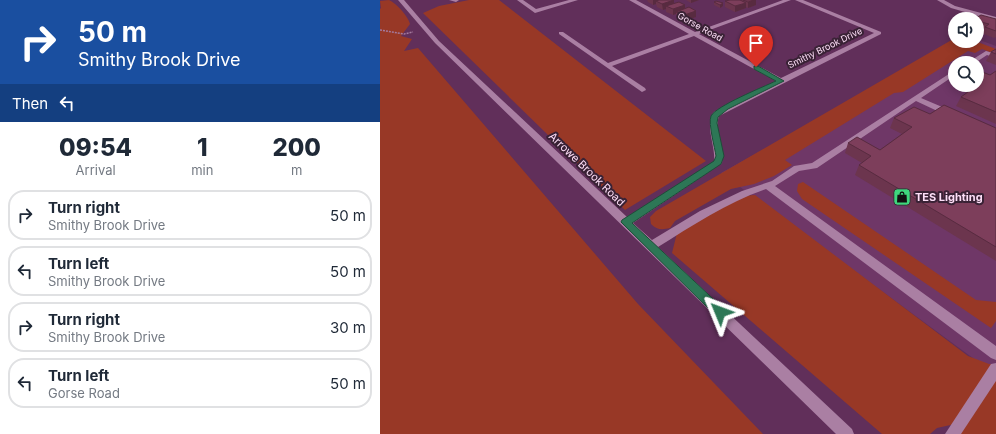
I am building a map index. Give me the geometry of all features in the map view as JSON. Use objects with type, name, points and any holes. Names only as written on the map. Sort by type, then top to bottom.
[{"type":"street","name":"Arrowe Brook Road","points":[[401,0],[438,42],[847,434]]},
{"type":"street","points":[[520,0],[534,11],[575,0]]},
{"type":"street","name":"Gorse Road","points":[[632,0],[781,81]]},
{"type":"street","points":[[609,65],[788,0]]},
{"type":"street","name":"Smithy Brook Drive","points":[[626,222],[718,163],[720,156],[714,117],[719,112],[879,33],[798,0]]},
{"type":"street","points":[[940,0],[953,6],[996,19]]},
{"type":"street","points":[[561,33],[609,65],[642,90]]},
{"type":"street","points":[[980,56],[986,52],[996,56]]},
{"type":"street","points":[[651,246],[704,214],[745,193],[775,183],[797,168],[814,166],[948,77]]},
{"type":"street","points":[[916,98],[963,120]]},
{"type":"street","points":[[767,185],[996,354]]},
{"type":"street","points":[[952,434],[996,369]]},
{"type":"path","points":[[380,30],[404,34],[426,29]]},
{"type":"shaded area","points":[[389,0],[402,10],[410,24],[401,36],[412,39],[404,51],[418,48],[638,304],[763,434],[380,434],[380,1]]},
{"type":"shaded area","points":[[469,0],[499,0],[706,161],[625,210],[423,13],[439,6]]},
{"type":"shaded area","points":[[948,42],[948,48],[984,48],[984,44],[996,49],[990,52],[982,49],[975,53],[968,51],[960,56],[948,56],[948,64],[903,92],[894,93],[785,160],[792,165],[774,176],[754,184],[731,189],[675,221],[670,228],[660,229],[651,224],[650,217],[656,211]]},
{"type":"shaded area","points":[[984,42],[996,46],[996,375],[721,173],[948,48],[984,48]]},
{"type":"shaded area","points":[[803,182],[976,300],[996,302],[996,321],[991,328],[802,199],[797,191],[798,184]]},
{"type":"shaded area","points":[[755,195],[968,356],[996,365],[996,434],[954,434],[955,424],[937,428],[930,434],[882,434],[672,253],[677,233],[742,196]]},
{"type":"building","points":[[674,0],[662,4],[656,1]]},
{"type":"building","points":[[740,0],[746,3],[735,6],[725,1]]},
{"type":"building","points":[[743,0],[754,0],[748,2]]},
{"type":"building","points":[[716,1],[723,3],[720,5],[714,2]]},
{"type":"building","points":[[679,2],[685,5],[673,9],[666,6]]},
{"type":"building","points":[[689,7],[696,11],[684,15],[676,12]]},
{"type":"building","points":[[984,16],[996,19],[996,31],[985,27],[989,24],[984,23]]},
{"type":"building","points":[[996,49],[996,54],[991,52]]},
{"type":"building","points":[[996,71],[996,112],[961,97],[968,92],[984,92],[984,73],[990,75]]},
{"type":"building","points":[[944,105],[996,128],[996,247],[859,165],[871,156],[848,143],[857,137],[880,150],[912,127],[894,118],[914,107],[930,114]]},
{"type":"place","name":"TES Lighting","points":[[902,197]]},
{"type":"route","points":[[720,312],[626,222],[714,167],[718,163],[720,156],[714,117],[725,108],[781,81],[756,67]]}]
